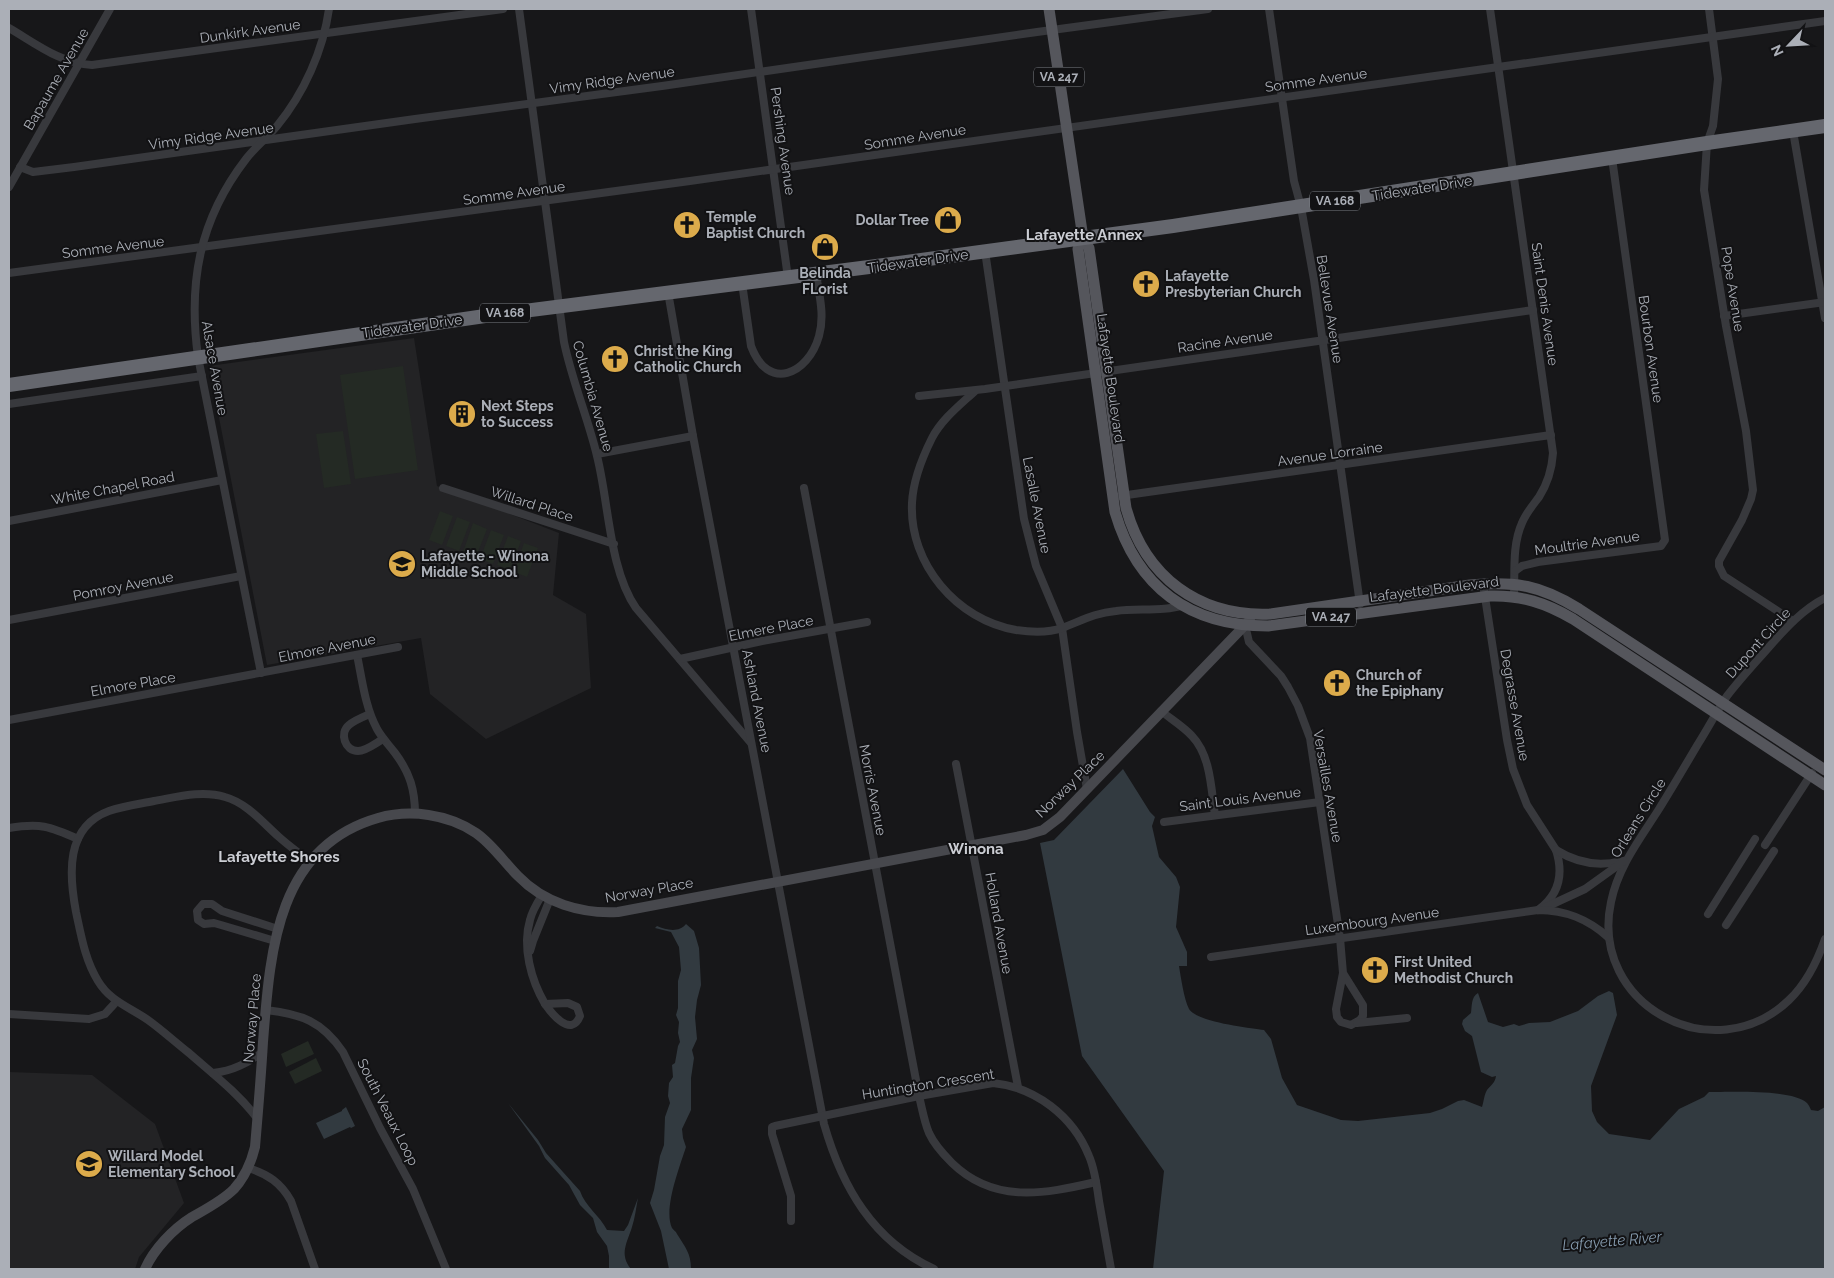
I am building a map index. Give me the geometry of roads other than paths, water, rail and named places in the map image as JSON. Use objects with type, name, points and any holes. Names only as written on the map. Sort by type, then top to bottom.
[{"type":"highway","name":"Tidewater Drive","points":[[9,385],[560,306],[788,278],[1084,238],[1301,207],[1825,126]]},
{"type":"main road","name":"Lafayette Boulevard","points":[[1049,9],[1084,238],[1089,248],[1124,495],[1130,524],[1145,554],[1167,579],[1192,597],[1224,610],[1256,614],[1483,584],[1514,584],[1548,592],[1563,599],[1720,708]]},
{"type":"main road","name":"Lafayette Boulevard","points":[[1084,238],[1078,249],[1112,497],[1120,532],[1133,557],[1156,586],[1184,606],[1210,618],[1244,626],[1268,626],[1485,596],[1514,596],[1543,604],[1557,610],[1720,708],[1818,770],[1825,784]]},
{"type":"street","name":"Bapaume Avenue","points":[[9,187],[110,9]]},
{"type":"street","name":"Alsace Avenue","points":[[261,673],[198,358],[194,320],[196,276],[202,248],[218,203],[236,172],[254,149],[284,117],[298,95],[311,71],[324,33],[329,9]]},
{"type":"street","name":"Dunkirk Avenue","points":[[9,28],[62,59],[79,65],[92,65],[503,9]]},
{"type":"street","name":"Columbia Avenue","points":[[519,9],[568,359],[597,454],[620,576],[630,599],[753,744]]},
{"type":"street","name":"Pershing Avenue","points":[[751,9],[788,278]]},
{"type":"street","name":"Vimy Ridge Avenue","points":[[20,167],[26,171],[41,171],[1208,9]]},
{"type":"street","name":"Bellevue Avenue","points":[[1269,9],[1294,181],[1301,207],[1323,340],[1362,613]]},
{"type":"street","name":"Saint Denis Avenue","points":[[1490,9],[1553,453],[1550,474],[1545,486],[1521,523],[1515,554],[1514,596]]},
{"type":"street","name":"Pope Avenue","points":[[1709,9],[1718,79],[1714,126],[1707,143],[1704,190],[1724,316],[1746,431],[1753,490],[1751,500],[1721,557],[1719,566],[1724,576],[1793,621]]},
{"type":"street","name":"Somme Avenue","points":[[9,273],[545,201],[1825,21]]},
{"type":"street","points":[[1793,131],[1824,302],[1825,318]]},
{"type":"street","name":"Bourbon Avenue","points":[[1612,158],[1664,543]]},
{"type":"street","name":"Lasalle Avenue","points":[[985,252],[1019,486],[1030,545],[1045,589],[1059,617],[1062,628],[1076,732],[1087,789]]},
{"type":"street","points":[[742,283],[751,346],[754,354],[769,371],[782,374],[790,372],[805,363],[815,350],[822,323],[816,274]]},
{"type":"street","name":"Ashland Avenue","points":[[668,292],[693,436],[822,1115],[832,1154],[861,1209],[892,1242],[929,1268]]},
{"type":"street","points":[[1724,316],[1824,302]]},
{"type":"street","name":"Racine Avenue","points":[[919,396],[1005,386],[1533,310]]},
{"type":"street","points":[[9,404],[202,376]]},
{"type":"street","points":[[976,390],[946,418],[938,429],[922,462],[912,502],[914,533],[919,549],[935,580],[958,603],[972,613],[1002,627],[1043,631],[1062,628],[1100,613],[1184,606],[1192,597]]},
{"type":"street","name":"Avenue Lorraine","points":[[1112,497],[1551,435]]},
{"type":"street","points":[[597,454],[693,436]]},
{"type":"street","name":"White Chapel Road","points":[[9,521],[222,480]]},
{"type":"street","name":"Willard Place","points":[[443,488],[614,544]]},
{"type":"street","name":"Morris Avenue","points":[[804,488],[919,1096],[930,1133],[936,1144],[957,1167],[982,1184],[1007,1192],[1022,1193],[1064,1189],[1096,1182]]},
{"type":"street","name":"Moultrie Avenue","points":[[1515,571],[1522,566],[1538,562],[1661,546],[1664,543]]},
{"type":"street","name":"Pomroy Avenue","points":[[9,620],[241,576]]},
{"type":"street","name":"Degrasse Avenue","points":[[1483,584],[1513,769],[1528,805],[1556,850],[1560,870],[1557,888],[1546,904],[1538,910]]},
{"type":"street","name":"Dupont Circle","points":[[1720,708],[1743,677],[1793,621],[1807,609],[1825,598]]},
{"type":"street","name":"Norway Place","points":[[145,1269],[159,1248],[176,1229],[189,1218],[224,1197],[241,1180],[248,1168],[254,1147],[270,965],[278,929],[295,884],[309,861],[333,838],[354,826],[381,817],[415,814],[434,816],[452,821],[477,834],[488,843],[520,878],[546,897],[588,912],[618,912],[1026,835],[1043,830],[1060,817],[1256,614]]},
{"type":"street","name":"Elmere Place","points":[[680,658],[868,622]]},
{"type":"street","name":"Versailles Avenue","points":[[1244,626],[1249,642],[1282,676],[1298,706],[1310,738],[1340,938],[1343,973]]},
{"type":"street","name":"Elmore Avenue","points":[[261,673],[398,647]]},
{"type":"street","points":[[357,655],[370,714],[383,739],[406,768],[415,798],[415,814]]},
{"type":"street","name":"Elmore Place","points":[[9,720],[261,673]]},
{"type":"street","name":"Orleans Circle","points":[[1720,708],[1626,860],[1616,882],[1608,919],[1609,938],[1619,972],[1629,988],[1642,1002],[1665,1018],[1678,1024],[1709,1030],[1738,1028],[1777,1011],[1789,1001],[1808,978],[1819,957],[1825,939]]},
{"type":"street","points":[[1161,711],[1192,735],[1203,752],[1208,767],[1215,815]]},
{"type":"street","points":[[370,714],[348,725],[344,734],[345,742],[348,747],[358,751],[364,750],[383,739]]},
{"type":"street","name":"Holland Avenue","points":[[956,764],[1018,1087]]},
{"type":"street","points":[[1765,845],[1818,770]]},
{"type":"street","points":[[257,1118],[235,1093],[213,1073],[146,1019],[116,1002],[106,992],[92,970],[79,926],[70,874],[71,861],[78,839],[84,830],[109,811],[188,795],[210,795],[226,797],[251,811],[280,838],[309,861]]},
{"type":"street","name":"Saint Louis Avenue","points":[[1164,822],[1320,802]]},
{"type":"street","points":[[9,828],[37,824],[78,839]]},
{"type":"street","points":[[1708,914],[1755,839]]},
{"type":"street","points":[[1556,850],[1566,857],[1587,863],[1614,863],[1626,860]]},
{"type":"street","points":[[1726,925],[1774,850]]},
{"type":"street","name":"Luxembourg Avenue","points":[[1538,910],[1585,889],[1626,860]]},
{"type":"street","points":[[545,1004],[534,980],[529,956],[546,897]]},
{"type":"street","points":[[275,941],[214,923],[204,924],[200,922],[197,911],[203,904],[208,903],[219,910],[278,929]]},
{"type":"street","points":[[214,923],[218,919],[219,910]]},
{"type":"street","name":"Luxembourg Avenue","points":[[1211,957],[1538,910],[1564,912],[1576,916],[1589,922],[1609,938]]},
{"type":"street","points":[[1343,973],[1363,1005],[1363,1016],[1356,1023]]},
{"type":"street","points":[[1343,973],[1336,1012],[1337,1018],[1346,1024],[1407,1018]]},
{"type":"street","points":[[9,1014],[89,1019],[105,1014],[116,1002]]},
{"type":"street","name":"South Veaux Loop","points":[[266,1010],[290,1013],[315,1023],[326,1031],[340,1046],[380,1128],[413,1189],[446,1269]]},
{"type":"street","points":[[213,1073],[227,1071],[248,1063],[263,1052]]},
{"type":"street","name":"Huntington Crescent","points":[[791,1222],[791,1196],[771,1131],[775,1126],[822,1115],[992,1083],[1018,1087],[1037,1096],[1053,1107],[1071,1125],[1089,1156],[1096,1182],[1111,1269]]},
{"type":"street","points":[[248,1168],[270,1176],[286,1192],[291,1201],[315,1269]]},
{"type":"water","name":"Lafayette River","points":[[1123,769],[1155,817],[1152,826],[1159,857],[1176,877],[1180,887],[1176,927],[1187,952],[1187,966],[1179,966],[1189,1009],[1194,1014],[1212,1021],[1264,1030],[1271,1039],[1282,1078],[1297,1105],[1341,1120],[1358,1121],[1430,1113],[1464,1100],[1482,1107],[1486,1092],[1496,1076],[1492,1077],[1481,1072],[1472,1036],[1465,1031],[1462,1024],[1463,1020],[1471,1013],[1472,1002],[1478,993],[1488,1022],[1503,1027],[1514,1024],[1519,1026],[1529,1023],[1550,1022],[1578,1011],[1598,996],[1609,991],[1613,993],[1617,1015],[1591,1086],[1592,1111],[1597,1122],[1609,1134],[1650,1140],[1679,1109],[1704,1097],[1709,1092],[1775,1093],[1800,1099],[1807,1103],[1811,1110],[1818,1111],[1825,1107],[1825,1269],[1153,1269],[1164,1171],[1082,1056],[1040,843],[1054,840]]},
{"type":"water","points":[[686,924],[694,931],[699,948],[701,985],[695,1017],[697,1039],[692,1050],[694,1058],[691,1078],[691,1110],[682,1129],[686,1147],[673,1188],[670,1220],[672,1228],[687,1250],[691,1269],[669,1269],[661,1231],[650,1203],[664,1145],[665,1117],[670,1103],[668,1096],[669,1083],[673,1077],[672,1065],[675,1063],[680,1042],[678,1033],[679,1022],[676,1015],[678,1008],[678,981],[681,970],[679,947],[671,932],[655,928],[657,926],[676,930]]},
{"type":"water","points":[[508,1103],[546,1153],[580,1191],[585,1201],[607,1230],[624,1231],[638,1198],[633,1224],[625,1248],[625,1258],[631,1269],[609,1269],[607,1246],[597,1232],[593,1218],[580,1205],[569,1185],[545,1158],[539,1146]]},
{"type":"water","points":[[346,1107],[355,1126],[324,1139],[316,1123],[342,1111]]},
{"type":"place","name":"Dollar Tree","points":[[948,220]]},
{"type":"place","name":"Temple Baptist Church","points":[[687,225]]},
{"type":"place","name":"Belinda FLorist","points":[[825,247]]},
{"type":"place","name":"Lafayette Presbyterian Church","points":[[1146,284]]},
{"type":"place","name":"Christ the King Catholic Church","points":[[615,359]]},
{"type":"place","name":"Next Steps to Success","points":[[462,414]]},
{"type":"place","name":"Lafayette - Winona Middle School","points":[[402,564]]},
{"type":"place","name":"Church of the Epiphany","points":[[1337,683]]},
{"type":"place","name":"First United Methodist Church","points":[[1375,970]]},
{"type":"place","name":"Willard Model Elementary School","points":[[89,1164]]},
{"type":"district","name":"Lafayette Annex","points":[[1084,235]]},
{"type":"district","name":"Winona","points":[[976,849]]},
{"type":"district","name":"Lafayette Shores","points":[[279,857]]}]
